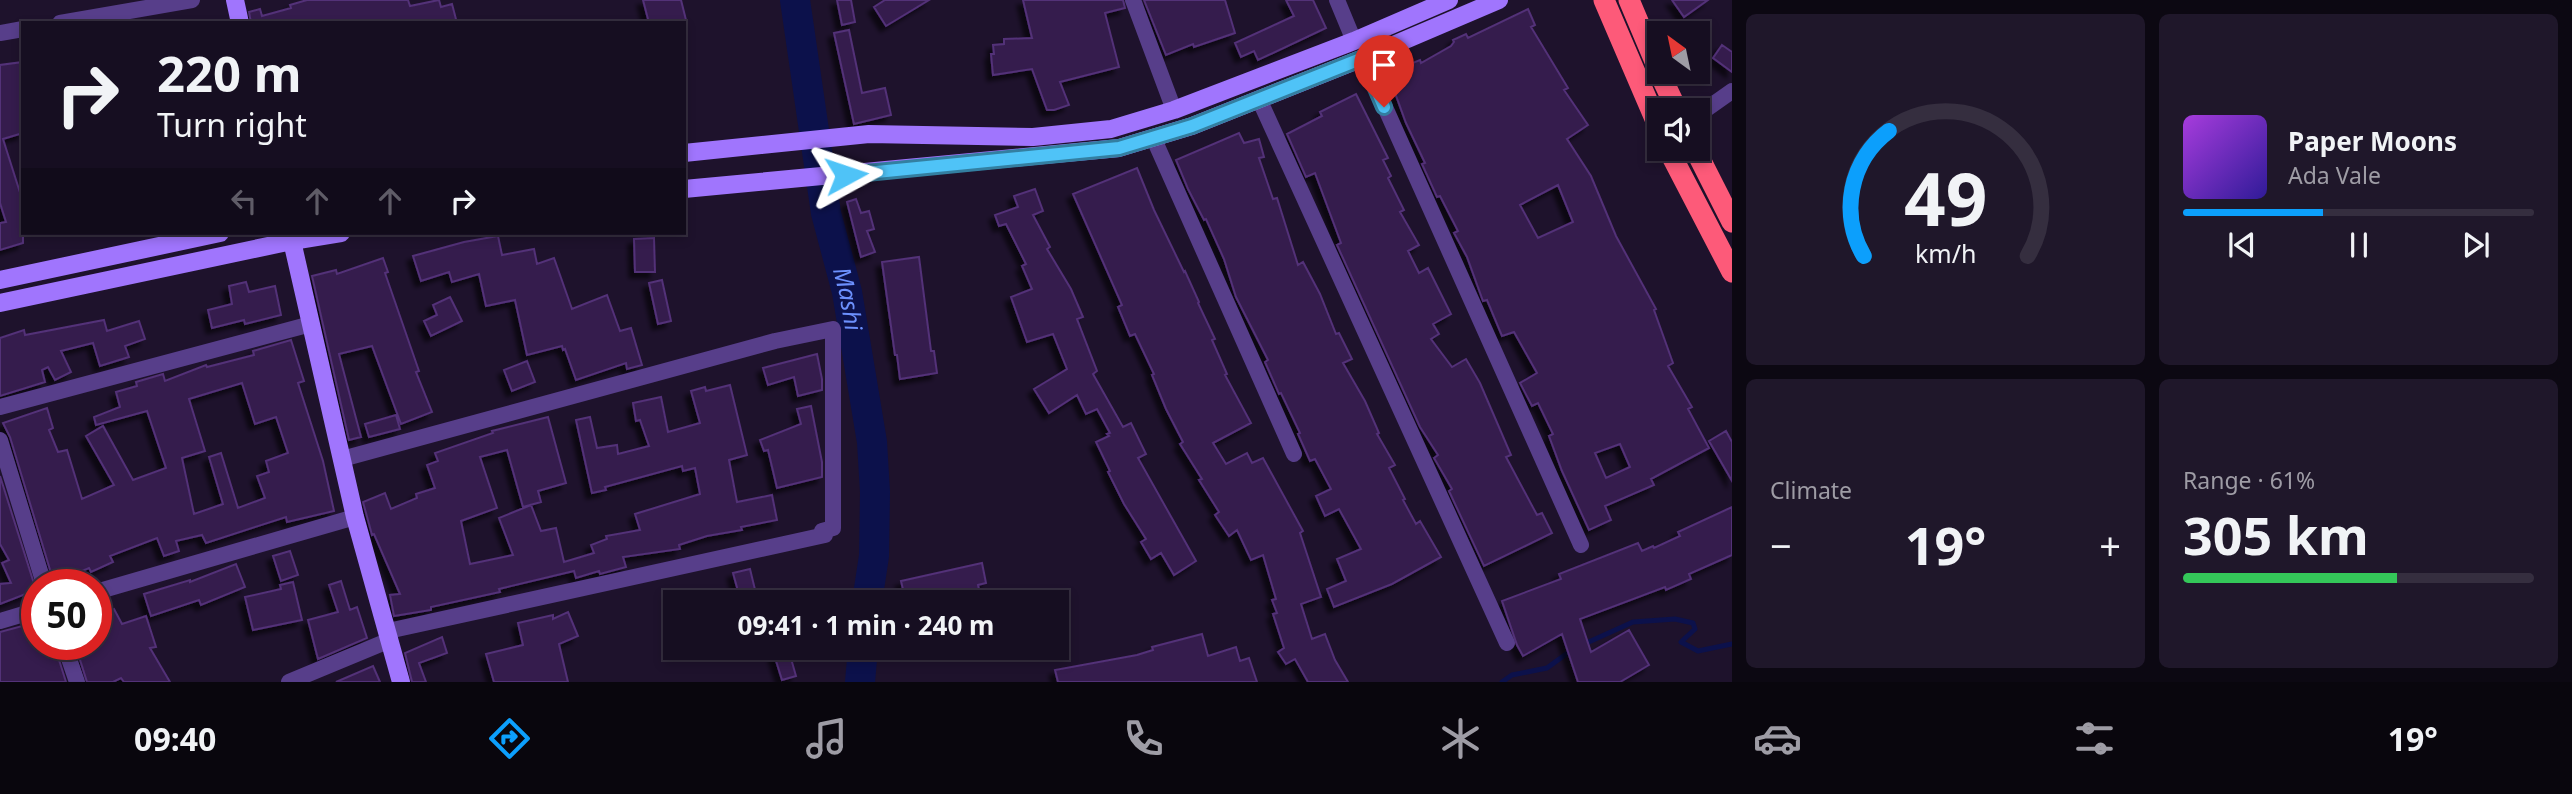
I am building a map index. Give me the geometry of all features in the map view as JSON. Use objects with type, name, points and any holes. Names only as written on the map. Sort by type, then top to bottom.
[{"type":"highway","points":[[1604,0],[1647,100]]},
{"type":"highway","points":[[1629,0],[1647,43]]},
{"type":"highway","points":[[1674,161],[1732,272]]},
{"type":"highway","points":[[1701,161],[1732,222]]},
{"type":"main road","points":[[235,0],[240,21]]},
{"type":"main road","points":[[686,153],[869,134],[1033,137],[1111,129],[1174,110],[1354,41],[1449,0]]},
{"type":"main road","points":[[686,189],[1119,148],[1192,126],[1499,0]]},
{"type":"main road","points":[[0,280],[211,235]]},
{"type":"main road","points":[[0,303],[329,235]]},
{"type":"main road","points":[[292,241],[355,517],[401,682]]},
{"type":"street","points":[[71,21],[192,0]]},
{"type":"street","points":[[1133,0],[1174,110]]},
{"type":"street","points":[[1337,0],[1354,41]]},
{"type":"street","points":[[0,33],[21,29]]},
{"type":"street","points":[[1363,58],[1581,545]]},
{"type":"street","points":[[1710,107],[1732,91]]},
{"type":"street","points":[[1259,99],[1507,643]]},
{"type":"street","points":[[1153,137],[1294,454]]},
{"type":"street","points":[[0,407],[311,324]]},
{"type":"street","points":[[289,682],[389,636],[825,535],[822,531],[832,528],[833,329],[775,341],[342,459]]},
{"type":"street","points":[[0,440],[39,569]]},
{"type":"street","points":[[112,587],[355,517]]},
{"type":"street","points":[[0,621],[21,615]]},
{"type":"street","points":[[69,660],[77,682]]},
{"type":"building","points":[[307,0],[408,0],[410,6],[439,0],[441,7],[452,4],[456,21],[251,21],[249,12],[260,9],[262,16],[291,8],[290,5]]},
{"type":"building","points":[[643,0],[681,0],[686,20],[648,21]]},
{"type":"building","points":[[837,0],[851,0],[855,22],[842,25]]},
{"type":"building","points":[[885,0],[929,0],[886,26],[874,7]]},
{"type":"building","points":[[1023,0],[1123,0],[1125,8],[1105,13],[1119,67],[1060,82],[1069,105],[1054,110],[1047,110],[1032,69],[993,75],[993,45],[1004,44],[1004,39],[1032,38]]},
{"type":"building","points":[[1144,0],[1225,0],[1235,33],[1194,47],[1193,44],[1166,55]]},
{"type":"building","points":[[1286,0],[1313,0],[1326,28],[1258,60],[1254,51],[1241,57],[1235,43],[1294,16]]},
{"type":"building","points":[[1672,0],[1708,0],[1684,17]]},
{"type":"building","points":[[1528,9],[1535,25],[1531,27],[1568,88],[1564,90],[1588,125],[1567,139],[1591,176],[1616,236],[1656,309],[1654,310],[1673,363],[1668,366],[1692,407],[1688,409],[1709,448],[1651,479],[1654,485],[1605,506],[1611,520],[1589,530],[1562,471],[1549,436],[1553,434],[1538,403],[1532,406],[1520,383],[1537,373],[1514,332],[1502,336],[1487,300],[1483,301],[1467,257],[1454,233],[1458,231],[1440,196],[1437,197],[1395,93],[1391,95],[1384,78],[1391,74],[1390,72],[1420,60],[1421,63],[1451,46],[1453,40],[1466,34],[1468,38]],"holes":[[[1558,185],[1573,222],[1538,238],[1520,205]],[[1620,444],[1630,467],[1606,478],[1595,453]]]},
{"type":"building","points":[[849,30],[862,93],[885,88],[891,115],[854,124],[834,33]]},
{"type":"building","points":[[1722,45],[1732,52],[1732,72],[1713,58]]},
{"type":"building","points":[[21,62],[21,134],[3,139],[21,196],[23,243],[0,250],[0,223],[6,222],[0,203],[0,65]]},
{"type":"building","points":[[1356,94],[1388,158],[1383,160],[1391,176],[1388,178],[1404,210],[1400,212],[1419,245],[1408,251],[1419,273],[1428,268],[1451,314],[1433,324],[1439,334],[1431,339],[1452,367],[1466,359],[1480,383],[1511,455],[1506,457],[1537,515],[1542,513],[1552,533],[1484,566],[1449,491],[1452,489],[1434,458],[1438,455],[1420,427],[1337,245],[1341,243],[1315,173],[1306,177],[1287,134],[1322,116],[1320,112]]},
{"type":"building","points":[[1239,133],[1244,143],[1259,139],[1264,157],[1259,158],[1273,199],[1277,198],[1298,265],[1303,262],[1320,294],[1336,334],[1339,333],[1352,359],[1343,363],[1365,401],[1379,433],[1377,434],[1395,465],[1389,468],[1405,499],[1403,500],[1416,524],[1420,521],[1441,557],[1392,584],[1334,607],[1327,589],[1346,581],[1337,559],[1361,549],[1339,509],[1325,516],[1316,496],[1331,489],[1315,459],[1310,461],[1298,434],[1300,433],[1265,362],[1268,360],[1236,297],[1224,259],[1176,160]]},
{"type":"building","points":[[1137,168],[1215,339],[1212,340],[1227,374],[1225,375],[1251,423],[1213,443],[1226,464],[1247,453],[1252,463],[1263,458],[1303,531],[1300,533],[1321,597],[1301,604],[1312,639],[1325,634],[1335,660],[1348,682],[1308,682],[1295,659],[1286,664],[1278,652],[1284,648],[1273,614],[1277,613],[1272,600],[1276,599],[1263,555],[1251,560],[1237,530],[1229,536],[1215,515],[1219,512],[1180,444],[1183,442],[1166,409],[1152,375],[1154,374],[1135,334],[1130,336],[1118,307],[1122,305],[1073,194]]},
{"type":"building","points":[[1035,189],[1043,211],[1033,215],[1050,247],[1047,249],[1071,289],[1083,317],[1077,319],[1097,371],[1093,374],[1123,427],[1131,423],[1146,454],[1138,458],[1196,561],[1174,575],[1161,553],[1151,559],[1141,542],[1146,539],[1108,472],[1110,471],[1096,442],[1110,433],[1097,409],[1086,414],[1077,395],[1049,413],[1034,389],[1067,369],[1053,334],[1027,342],[1011,297],[1032,289],[1022,266],[1026,264],[1006,224],[999,226],[995,215],[1018,207],[1014,196]]},
{"type":"building","points":[[856,199],[861,213],[869,211],[874,229],[867,231],[875,252],[861,257],[847,202]]},
{"type":"building","points":[[498,236],[502,255],[534,249],[537,264],[554,258],[572,309],[607,295],[620,331],[631,328],[642,365],[627,369],[626,363],[576,380],[562,346],[527,355],[515,300],[486,306],[479,274],[452,282],[449,272],[421,281],[413,256]]},
{"type":"building","points":[[654,238],[655,272],[635,272],[634,239]]},
{"type":"building","points":[[919,257],[931,351],[934,351],[937,373],[900,379],[882,262]]},
{"type":"building","points":[[383,258],[388,272],[385,273],[419,371],[416,372],[432,412],[401,424],[372,346],[339,354],[361,437],[349,440],[312,276],[336,270],[337,274]]},
{"type":"building","points":[[662,280],[671,321],[658,324],[649,283]]},
{"type":"building","points":[[246,282],[249,292],[275,286],[281,315],[245,324],[244,320],[212,328],[208,310],[232,304],[229,286]]},
{"type":"building","points":[[450,297],[462,321],[431,336],[424,321],[437,315],[433,305]]},
{"type":"building","points":[[104,320],[107,331],[139,321],[145,339],[125,346],[129,357],[100,366],[93,343],[61,351],[71,372],[55,380],[48,367],[42,370],[45,382],[0,396],[0,338],[24,330],[25,335]]},
{"type":"building","points":[[291,340],[304,381],[298,383],[323,461],[334,511],[287,522],[286,517],[206,543],[202,535],[176,541],[179,551],[164,556],[157,538],[110,556],[113,562],[98,569],[50,569],[10,437],[3,423],[47,408],[53,428],[49,430],[58,452],[67,450],[82,499],[114,485],[86,436],[103,426],[133,480],[166,468],[147,411],[96,425],[94,417],[120,407],[116,392],[137,386],[136,382],[163,374],[165,381],[206,365],[207,367],[254,355],[253,351]],"holes":[[[242,383],[255,424],[276,417],[288,453],[266,461],[269,472],[257,476],[265,498],[238,508],[221,453],[209,457],[223,504],[194,514],[182,458],[205,451],[189,399]]]},
{"type":"building","points":[[817,354],[822,390],[798,396],[794,377],[768,385],[763,368]]},
{"type":"building","points":[[527,361],[535,382],[512,391],[504,370]]},
{"type":"building","points":[[730,385],[747,455],[729,460],[737,502],[772,495],[777,520],[707,536],[679,545],[680,549],[623,557],[626,567],[600,574],[599,571],[576,578],[574,571],[499,589],[500,592],[431,607],[431,610],[394,616],[390,595],[400,594],[374,534],[372,535],[363,502],[385,493],[391,509],[417,498],[416,494],[435,488],[427,465],[438,461],[435,453],[493,433],[492,431],[548,417],[566,483],[538,491],[541,502],[523,507],[507,450],[480,457],[497,508],[461,521],[470,564],[513,555],[499,518],[531,505],[541,531],[556,528],[564,562],[594,553],[591,545],[607,539],[606,536],[640,530],[635,514],[700,494],[695,468],[683,471],[682,466],[592,493],[576,420],[590,417],[597,448],[617,445],[618,454],[649,446],[640,420],[636,421],[633,403],[661,397],[668,432],[700,423],[691,391],[705,387],[706,391]]},
{"type":"building","points":[[811,406],[822,462],[822,477],[777,488],[768,450],[764,451],[760,440],[801,424],[797,409]]},
{"type":"building","points":[[396,415],[400,429],[369,437],[365,424]]},
{"type":"building","points":[[1726,431],[1732,442],[1732,481],[1709,441]]},
{"type":"building","points":[[0,476],[29,569],[21,569],[21,596],[0,604],[0,584],[11,583],[2,563],[9,560],[0,544]]},
{"type":"building","points":[[1732,507],[1732,555],[1689,574],[1691,579],[1666,590],[1665,587],[1580,619],[1591,652],[1629,630],[1649,665],[1620,682],[1578,682],[1562,634],[1523,656],[1502,601],[1561,579],[1559,574],[1638,543],[1642,551],[1653,546],[1654,548],[1680,536],[1678,532]]},
{"type":"building","points":[[290,551],[298,575],[281,581],[273,556]]},
{"type":"building","points":[[982,563],[986,583],[978,585],[979,590],[903,590],[901,581]]},
{"type":"building","points":[[236,564],[245,587],[201,605],[199,600],[151,616],[144,594],[190,582]]},
{"type":"building","points":[[750,569],[755,590],[738,590],[733,573]]},
{"type":"building","points":[[341,581],[350,610],[357,607],[367,638],[318,659],[308,620],[338,612],[329,585]]},
{"type":"building","points":[[293,582],[302,620],[253,630],[245,597],[281,589],[280,585]]},
{"type":"building","points":[[114,609],[122,624],[146,616],[156,647],[150,648],[170,682],[124,682],[121,678],[113,682],[87,682],[80,660],[112,660]]},
{"type":"building","points":[[568,612],[578,636],[559,644],[568,682],[494,682],[486,654],[523,645],[518,623],[553,615],[553,619]]},
{"type":"building","points":[[21,626],[21,660],[59,660],[66,682],[0,682],[0,632]]},
{"type":"building","points":[[1202,634],[1208,656],[1236,647],[1240,661],[1249,658],[1257,682],[1058,682],[1055,670],[1137,655],[1153,650],[1152,647]]},
{"type":"building","points":[[442,637],[447,653],[419,663],[426,682],[412,682],[405,653]]},
{"type":"building","points":[[776,660],[791,660],[796,676],[782,680]]},
{"type":"building","points":[[373,666],[380,682],[336,682]]},
{"type":"waterway","name":"Mashi","points":[[795,0],[826,213],[847,292],[872,442],[875,492],[874,556],[869,590]]},
{"type":"waterway","points":[[1582,645],[1633,622],[1675,619],[1693,623],[1695,629],[1681,642],[1698,651],[1732,644]]},
{"type":"waterway","points":[[1502,682],[1512,675],[1547,668],[1573,649]]},
{"type":"waterway","name":"Mashi","points":[[860,682],[862,660]]},
{"type":"route","points":[[846,175],[1119,148],[1192,126],[1363,58],[1384,107]]}]
